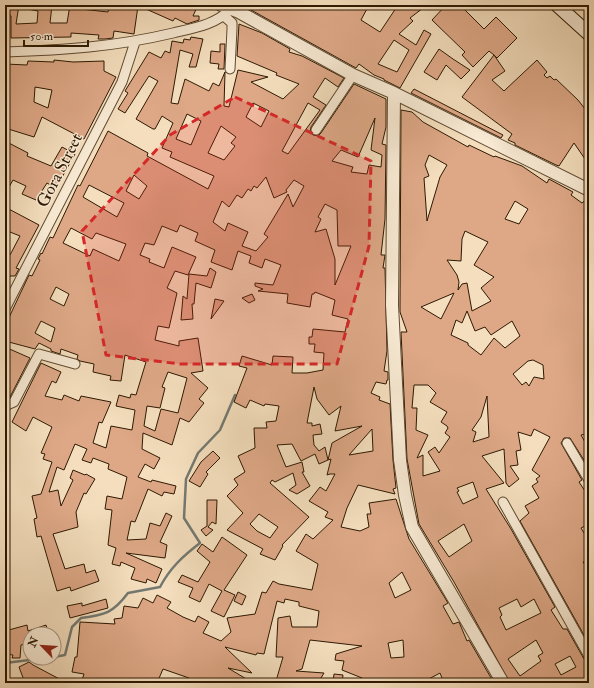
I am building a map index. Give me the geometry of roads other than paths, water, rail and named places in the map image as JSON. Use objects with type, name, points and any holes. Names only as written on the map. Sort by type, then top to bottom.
[{"type":"main road","points":[[557,5],[589,34]]},
{"type":"street","points":[[5,52],[80,49],[135,42],[209,24],[226,10]]},
{"type":"street","points":[[226,10],[232,23],[230,69]]},
{"type":"street","points":[[226,10],[589,190]]},
{"type":"street","name":"Gora Street","points":[[5,309],[122,82],[135,42]]},
{"type":"street","points":[[316,130],[353,74]]},
{"type":"street","points":[[394,93],[392,305],[400,460],[405,495],[412,527],[503,683]]},
{"type":"street","points":[[5,406],[14,402],[39,354],[75,364]]},
{"type":"street","points":[[568,443],[589,480]]},
{"type":"street","points":[[503,502],[589,656]]},
{"type":"waterway","points":[[62,656],[65,655],[72,627],[81,618],[96,616],[108,612],[118,605],[128,593],[160,587],[177,563],[200,543],[184,518],[186,479],[198,453],[220,430],[235,395]]},
{"type":"waterway","points":[[5,663],[22,661]]}]
